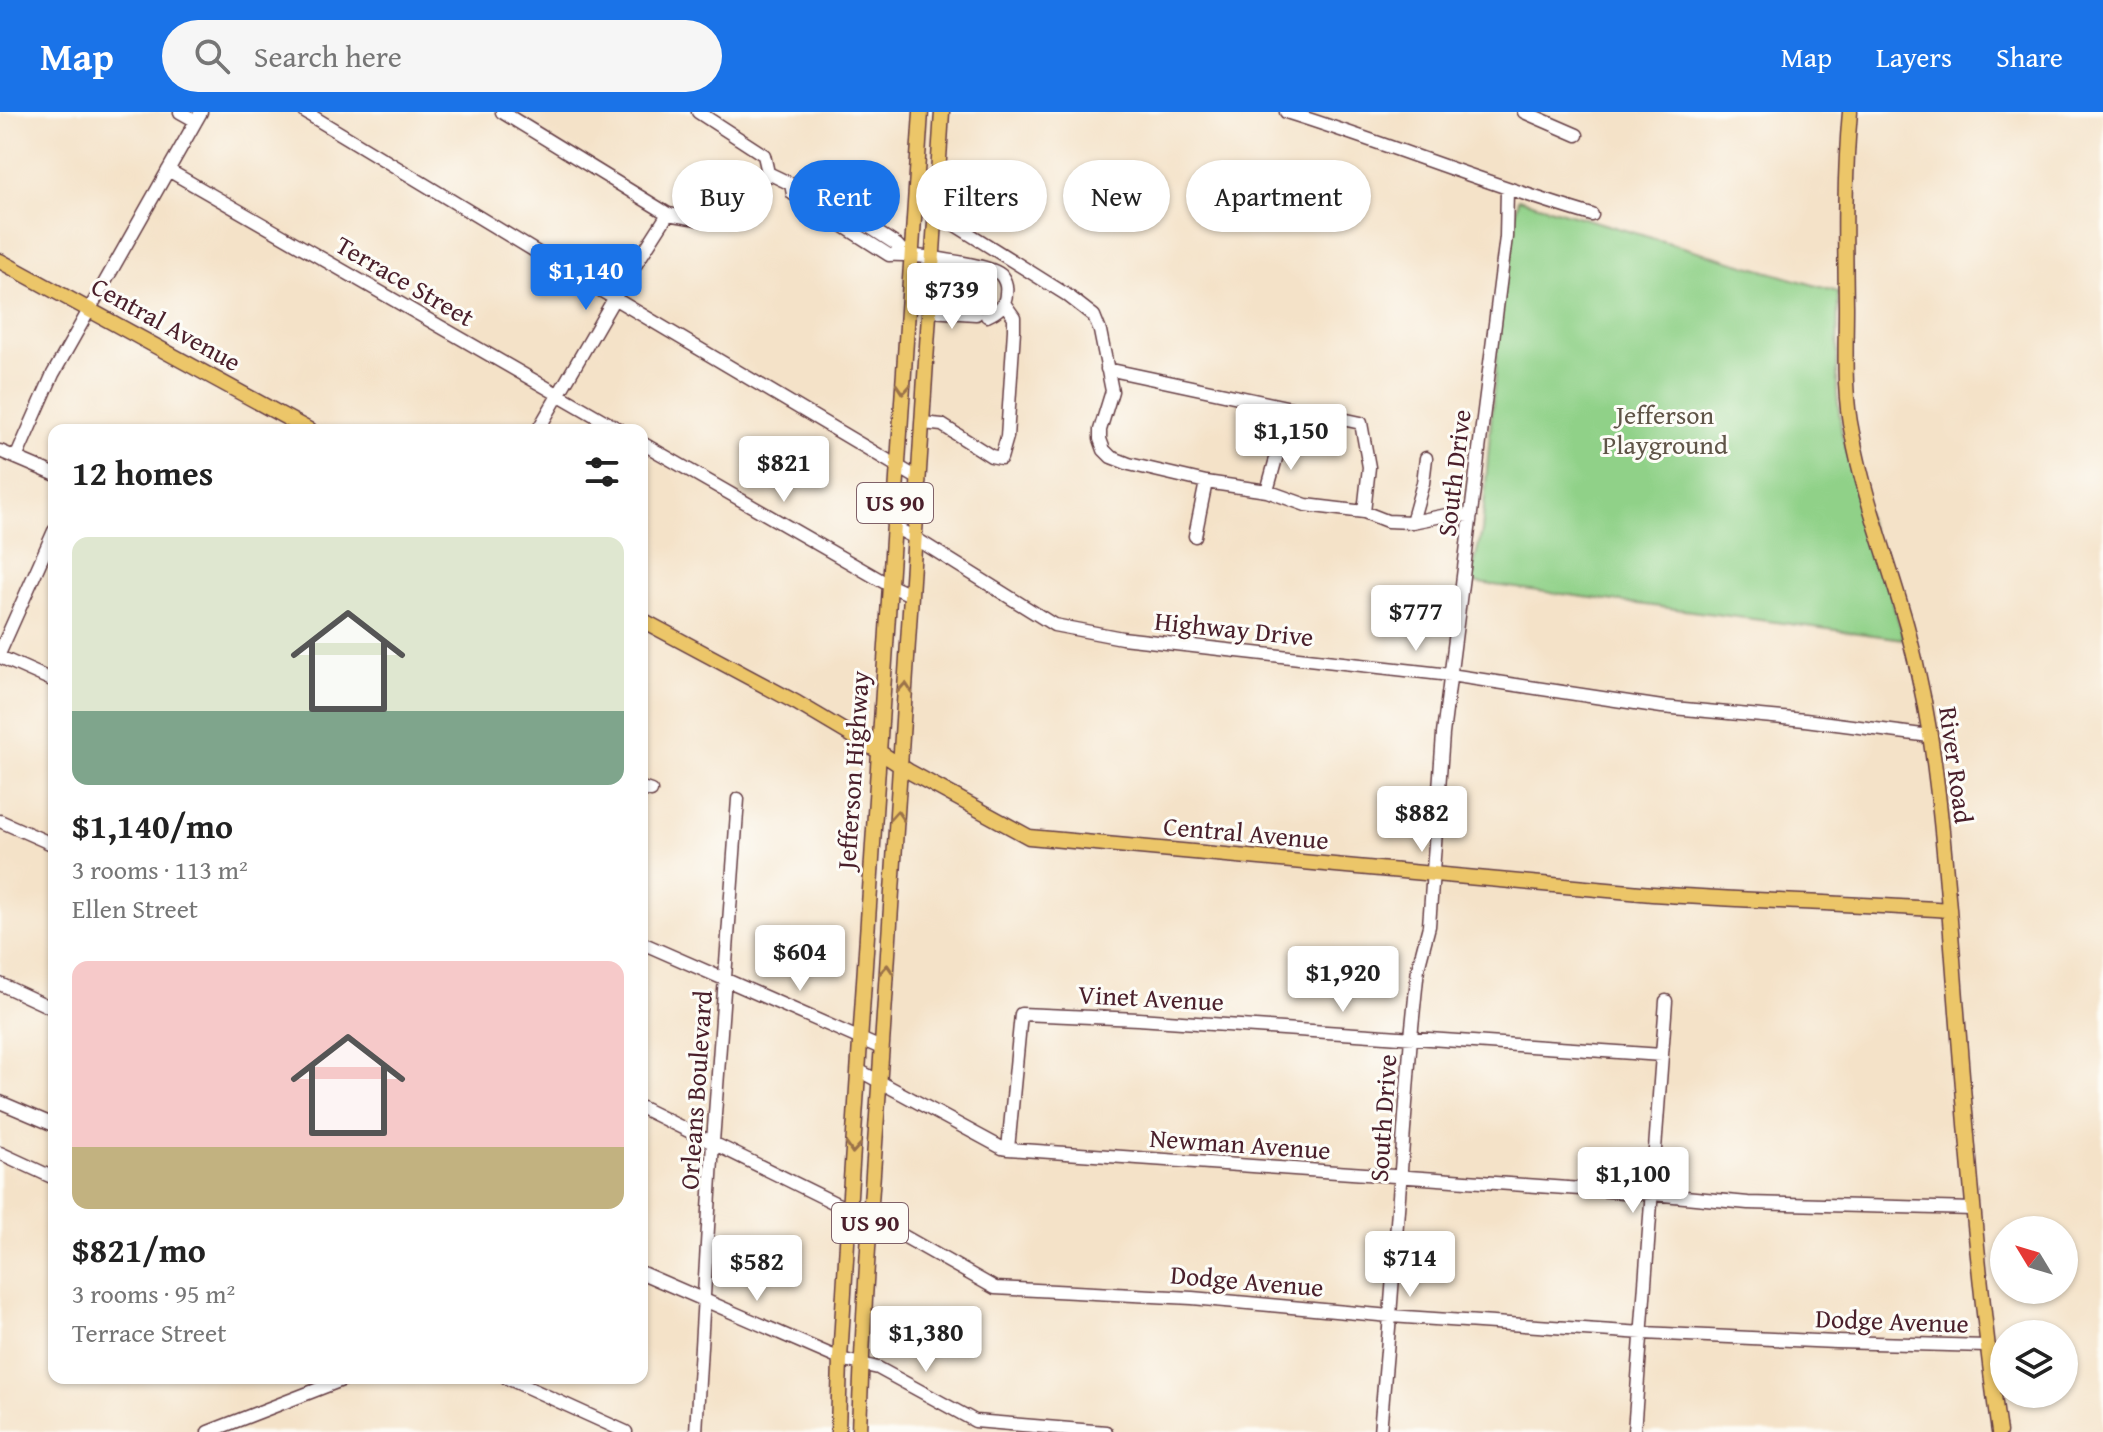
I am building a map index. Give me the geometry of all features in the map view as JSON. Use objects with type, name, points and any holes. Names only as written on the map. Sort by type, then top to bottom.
[{"type":"main road","name":"Jefferson Highway","points":[[838,1432],[849,1210],[898,466],[908,255],[921,112]]},
{"type":"main road","name":"Jefferson Highway","points":[[939,160],[942,112]]},
{"type":"main road","name":"River Road","points":[[1850,112],[1845,161],[1846,392],[1860,469],[1908,630],[1930,736],[1949,910],[1973,1209],[1999,1432]]},
{"type":"main road","name":"Jefferson Highway","points":[[859,1432],[878,1081],[935,232]]},
{"type":"main road","name":"Central Avenue","points":[[0,261],[298,424]]},
{"type":"main road","name":"Central Avenue","points":[[648,623],[797,703],[1029,837],[1724,899],[1949,910]]},
{"type":"street","points":[[16,458],[53,374],[199,117],[180,112]]},
{"type":"street","points":[[305,112],[919,479]]},
{"type":"street","points":[[502,112],[672,215]]},
{"type":"street","points":[[698,112],[764,155],[765,160]]},
{"type":"street","points":[[1286,112],[1507,189],[1592,215]]},
{"type":"street","points":[[1524,112],[1577,135]]},
{"type":"street","name":"Terrace Street","points":[[168,170],[609,424]]},
{"type":"street","points":[[773,175],[791,184],[800,182],[908,255],[986,267],[1000,275],[1006,284],[1007,297],[1002,307],[982,315],[930,311]]},
{"type":"street","name":"South Drive","points":[[1380,1432],[1418,968],[1429,926],[1443,734],[1506,237],[1507,189]]},
{"type":"street","points":[[541,424],[615,297],[668,214]]},
{"type":"street","points":[[966,232],[1067,295],[1094,316],[1112,391],[1100,430],[1104,450],[1111,457],[1206,482],[1267,491],[1306,505],[1364,512],[1387,521],[1412,522],[1452,514],[1471,516]]},
{"type":"street","points":[[923,423],[942,425],[991,456],[1001,458],[1007,437],[1014,317],[1004,303]]},
{"type":"street","points":[[1107,369],[1361,423],[1369,467],[1364,512]]},
{"type":"street","points":[[1267,491],[1280,444]]},
{"type":"street","points":[[648,446],[911,595]]},
{"type":"street","points":[[0,451],[48,471]]},
{"type":"street","points":[[1412,522],[1423,483],[1426,458]]},
{"type":"street","points":[[1195,536],[1206,482]]},
{"type":"street","name":"Highway Drive","points":[[894,527],[1054,625],[1122,638],[1450,675],[1662,707],[1805,720],[1930,736]]},
{"type":"street","points":[[48,545],[0,655],[48,678]]},
{"type":"street","name":"Orleans Boulevard","points":[[696,1432],[738,799]]},
{"type":"street","points":[[0,821],[48,842]]},
{"type":"street","points":[[648,946],[881,1048]]},
{"type":"street","points":[[0,984],[48,1006]]},
{"type":"street","points":[[1634,1432],[1666,1001]]},
{"type":"street","name":"Vinet Avenue","points":[[1008,1149],[1021,1014],[1138,1019],[1662,1055]]},
{"type":"street","name":"Newman Avenue","points":[[858,1070],[989,1142],[1008,1149],[1748,1203],[1973,1209]]},
{"type":"street","points":[[0,1102],[48,1122]]},
{"type":"street","name":"Dodge Avenue","points":[[648,1111],[849,1210],[870,1217],[995,1288],[1192,1298],[1390,1316],[1643,1333],[1987,1346]]},
{"type":"street","points":[[0,1153],[48,1175]]},
{"type":"street","points":[[648,1276],[840,1359],[878,1368],[983,1427],[1106,1432]]},
{"type":"street","points":[[208,1432],[332,1384]]},
{"type":"street","points":[[520,1384],[626,1432]]},
{"type":"green space","name":"Jefferson Playground","points":[[1518,199],[1838,292],[1837,394],[1842,435],[1904,639],[1470,582],[1482,531],[1501,300]]}]
